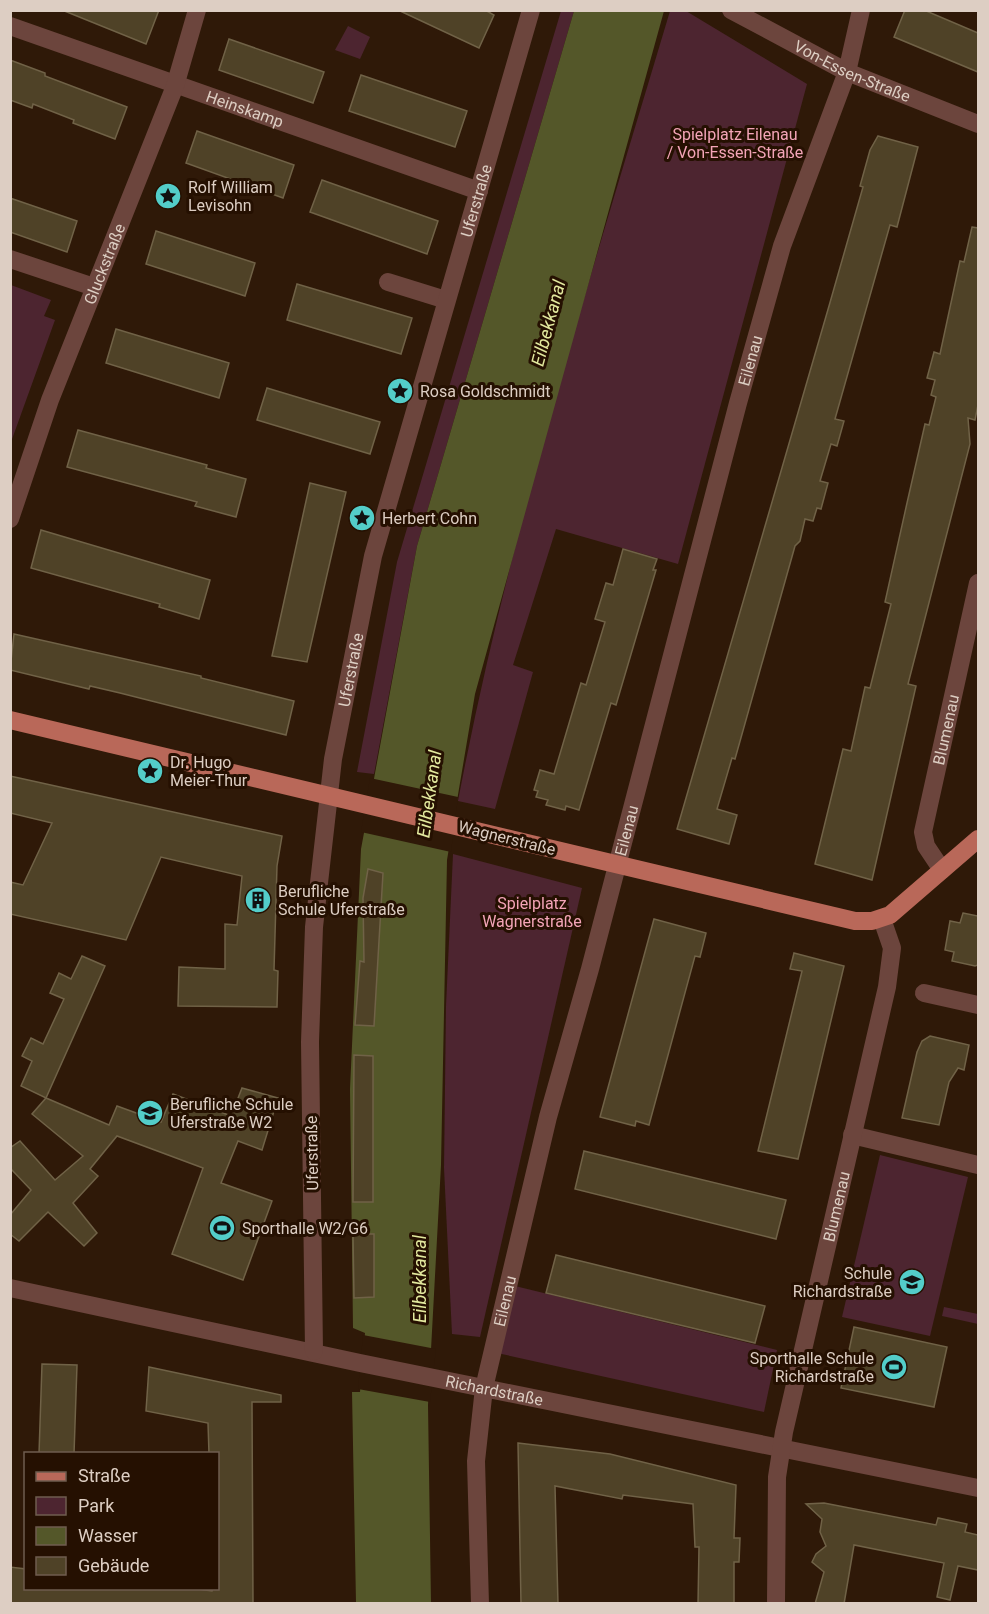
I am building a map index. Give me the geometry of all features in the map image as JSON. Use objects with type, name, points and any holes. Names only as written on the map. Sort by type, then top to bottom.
[{"type":"main road","name":"Wagnerstraße","points":[[10,720],[855,921],[882,919]]},
{"type":"main road","points":[[882,919],[912,899],[978,839]]},
{"type":"street","name":"Gluckstraße","points":[[10,519],[19,461],[94,287],[175,86],[197,10]]},
{"type":"street","name":"Uferstraße","points":[[314,1351],[310,1042],[314,927],[328,794],[342,705],[373,556],[531,10]]},
{"type":"street","name":"Von-Essen-Straße","points":[[731,10],[847,72],[978,124]]},
{"type":"street","name":"Eilenau","points":[[480,1604],[476,1461],[484,1388],[548,1117],[782,246],[847,72],[861,10]]},
{"type":"street","name":"Heinskamp","points":[[10,26],[175,86],[479,191]]},
{"type":"street","points":[[10,259],[94,287]]},
{"type":"street","points":[[388,282],[446,300]]},
{"type":"street","name":"Blumenau","points":[[942,870],[926,846],[923,832],[978,583]]},
{"type":"street","name":"Blumenau","points":[[776,1604],[777,1478],[787,1414],[892,960],[892,948],[882,919]]},
{"type":"street","points":[[924,993],[978,1005]]},
{"type":"street","points":[[852,1135],[978,1165]]},
{"type":"street","name":"Richardstraße","points":[[10,1288],[314,1351],[360,1363],[978,1488]]},
{"type":"green space","points":[[561,11],[574,11],[417,546],[374,774],[357,772],[397,562]]},
{"type":"green space","name":"Spielplatz Eilenau / Von-Essen-Straße","points":[[670,11],[686,11],[807,84],[678,564],[556,529],[513,665],[533,672],[495,809],[458,801],[502,601],[527,502],[582,305]]},
{"type":"green space","points":[[348,26],[370,37],[360,59],[335,50]]},
{"type":"green space","points":[[11,285],[51,300],[44,316],[55,320],[11,442]]},
{"type":"green space","name":"Spielplatz Wagnerstraße","points":[[453,854],[582,888],[480,1337],[452,1334],[444,1168],[446,1006]]},
{"type":"green space","points":[[880,1155],[968,1177],[930,1336],[842,1317]]},
{"type":"green space","points":[[515,1286],[777,1350],[764,1412],[497,1353]]},
{"type":"green space","points":[[944,1307],[978,1314],[978,1324],[942,1316]]},
{"type":"water","name":"Eilbekkanal","points":[[574,11],[664,11],[475,694],[447,860],[441,1165],[428,1405],[431,1603],[356,1603],[352,1392],[360,1392],[365,1333],[353,1328],[350,1089],[361,849],[417,546]]},
{"type":"pier","points":[[370,778],[458,797],[451,852],[361,832]]},
{"type":"pier","points":[[363,1335],[436,1349],[430,1402],[358,1389]]},
{"type":"building","points":[[62,10],[159,10],[146,44]]},
{"type":"building","points":[[398,10],[485,10],[494,15],[479,48]]},
{"type":"building","points":[[905,10],[924,10],[978,33],[978,72],[894,37]]},
{"type":"building","points":[[229,39],[324,72],[313,103],[219,70]]},
{"type":"building","points":[[10,60],[45,73],[45,76],[127,107],[115,139],[33,104],[32,108],[10,100]]},
{"type":"building","points":[[361,75],[467,111],[455,147],[349,111]]},
{"type":"building","points":[[197,131],[294,165],[283,198],[186,163]]},
{"type":"building","points":[[878,136],[918,147],[897,227],[890,225],[835,419],[844,421],[837,446],[831,444],[820,481],[828,483],[821,509],[817,508],[813,521],[805,519],[800,541],[795,546],[735,759],[732,758],[717,809],[737,815],[729,844],[677,829],[863,187],[860,186],[870,150]]},
{"type":"building","points":[[322,180],[438,221],[427,254],[310,212]]},
{"type":"building","points":[[10,198],[77,221],[67,252],[10,232]]},
{"type":"building","points":[[972,227],[978,228],[978,405],[975,420],[968,418],[970,444],[908,684],[916,686],[872,880],[815,864],[843,749],[851,751],[865,687],[870,688],[891,604],[885,602],[925,424],[929,425],[936,397],[931,395],[935,380],[927,378],[934,352],[940,354],[960,261],[964,262]]},
{"type":"building","points":[[156,231],[255,263],[245,296],[146,264]]},
{"type":"building","points":[[297,284],[412,318],[401,354],[287,320]]},
{"type":"building","points":[[116,329],[229,363],[219,398],[106,363]]},
{"type":"building","points":[[267,388],[380,422],[370,454],[257,420]]},
{"type":"building","points":[[78,430],[207,465],[206,468],[246,479],[236,517],[195,506],[197,502],[67,467]]},
{"type":"building","points":[[310,483],[346,492],[307,662],[272,656]]},
{"type":"building","points":[[41,530],[210,580],[199,619],[159,607],[160,604],[31,568]]},
{"type":"building","points":[[623,549],[657,559],[653,570],[656,570],[616,705],[611,703],[579,810],[566,806],[565,810],[546,805],[548,800],[536,797],[538,791],[534,790],[540,770],[554,774],[581,683],[586,685],[605,622],[595,619],[606,583],[613,585]]},
{"type":"building","points":[[14,634],[201,676],[201,678],[294,701],[286,735],[120,693],[90,686],[89,689],[10,670]]},
{"type":"building","points":[[10,776],[282,836],[277,866],[274,970],[278,971],[277,1007],[178,1006],[179,967],[225,969],[225,924],[237,925],[242,876],[161,857],[126,940],[10,914],[10,882],[23,885],[52,823],[10,813]]},
{"type":"building","points":[[368,869],[383,873],[374,1026],[355,1025],[360,961],[364,962],[363,898]]},
{"type":"building","points":[[963,913],[978,916],[978,965],[975,966],[952,961],[954,952],[945,950],[950,921],[960,923]]},
{"type":"building","points":[[654,919],[706,933],[700,957],[695,956],[649,1125],[636,1121],[635,1126],[600,1117]]},
{"type":"building","points":[[794,953],[844,966],[798,1159],[758,1151],[802,971],[790,969]]},
{"type":"building","points":[[82,956],[105,966],[46,1098],[21,1086],[32,1061],[22,1056],[31,1038],[43,1044],[64,999],[50,993],[59,973],[71,979]]},
{"type":"building","points":[[930,1036],[969,1045],[964,1070],[958,1068],[949,1082],[939,1125],[902,1118],[917,1052],[922,1041]]},
{"type":"building","points":[[354,1055],[373,1056],[373,1202],[353,1202]]},
{"type":"building","points":[[242,1088],[278,1098],[262,1150],[238,1141],[221,1183],[272,1201],[243,1280],[172,1254],[203,1168],[117,1136],[90,1169],[98,1176],[73,1203],[97,1233],[84,1246],[48,1212],[19,1241],[10,1234],[10,1215],[31,1190],[10,1168],[10,1148],[20,1141],[55,1180],[83,1156],[32,1114],[46,1098],[109,1125],[117,1106],[161,1122],[173,1094],[231,1116]]},
{"type":"building","points":[[584,1151],[786,1200],[776,1239],[575,1189]]},
{"type":"building","points":[[353,1234],[374,1234],[374,1297],[354,1298]]},
{"type":"building","points":[[556,1255],[765,1306],[755,1343],[546,1293]]},
{"type":"building","name":"Sporthalle Schule Richardstraße","points":[[854,1327],[947,1347],[934,1407],[841,1388]]},
{"type":"building","points":[[42,1364],[77,1365],[74,1452],[39,1452]]},
{"type":"building","points":[[149,1367],[281,1395],[281,1402],[252,1402],[253,1604],[10,1604],[10,1567],[24,1569],[24,1590],[219,1590],[219,1452],[209,1452],[208,1423],[146,1411]]},
{"type":"building","points":[[518,1443],[610,1454],[736,1485],[734,1538],[740,1538],[739,1562],[734,1562],[734,1604],[698,1604],[699,1547],[695,1547],[693,1504],[623,1495],[622,1499],[555,1486],[558,1604],[521,1604]]},
{"type":"building","points":[[824,1503],[936,1525],[938,1518],[967,1524],[965,1532],[978,1535],[978,1570],[958,1566],[950,1600],[937,1597],[944,1563],[854,1545],[844,1604],[815,1604],[824,1572],[812,1562],[816,1554],[826,1546],[820,1532],[822,1519],[806,1504]]},
{"type":"place","name":"Rolf William Levisohn","points":[[168,196]]},
{"type":"place","name":"Rosa Goldschmidt","points":[[400,391]]},
{"type":"place","name":"Herbert Cohn","points":[[362,518]]},
{"type":"place","name":"Dr. Hugo Meier-Thur","points":[[150,771]]},
{"type":"place","name":"Berufliche Schule Uferstraße","points":[[258,900]]},
{"type":"place","name":"Berufliche Schule Uferstraße W2","points":[[150,1113]]},
{"type":"place","name":"Sporthalle W2/G6","points":[[222,1228]]},
{"type":"place","name":"Schule Richardstraße","points":[[912,1282]]},
{"type":"place","name":"Sporthalle Schule Richardstraße","points":[[894,1367]]}]
